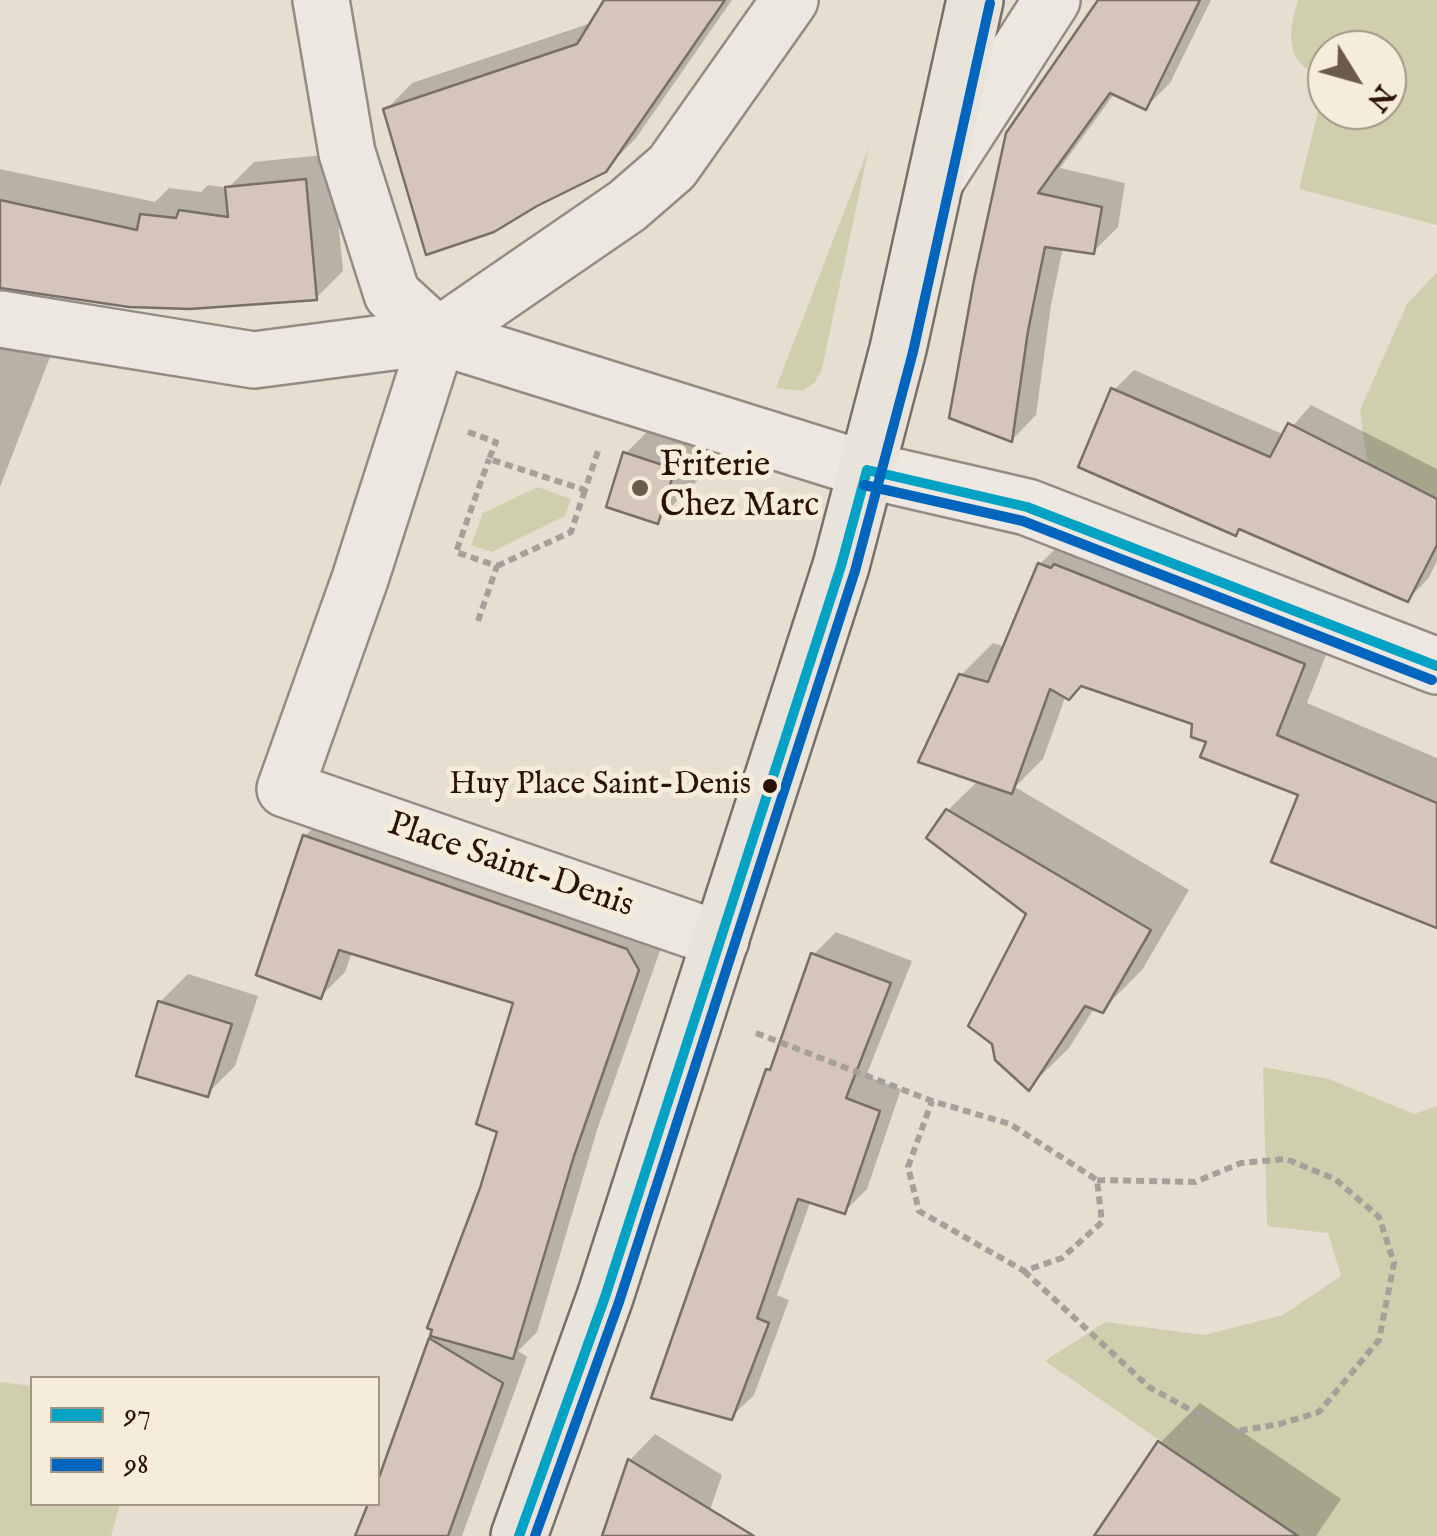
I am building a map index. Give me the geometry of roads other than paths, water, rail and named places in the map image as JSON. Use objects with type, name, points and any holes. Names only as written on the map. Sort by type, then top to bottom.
[{"type":"main road","points":[[519,1536],[605,1297],[841,566],[898,349],[975,0]]},
{"type":"street","points":[[321,0],[347,153],[392,294],[438,336],[761,439],[868,470],[1027,507],[1437,666]]},
{"type":"street","points":[[0,319],[254,360],[438,336],[627,206],[672,166],[790,0]]},
{"type":"street","points":[[932,184],[1052,0]]},
{"type":"street","name":"Place Saint-Denis","points":[[438,336],[360,579],[285,788],[722,940]]},
{"type":"place","name":"Friterie Chez Marc","points":[[640,488]]},
{"type":"place","name":"Huy Place Saint-Denis","points":[[770,786]]}]
